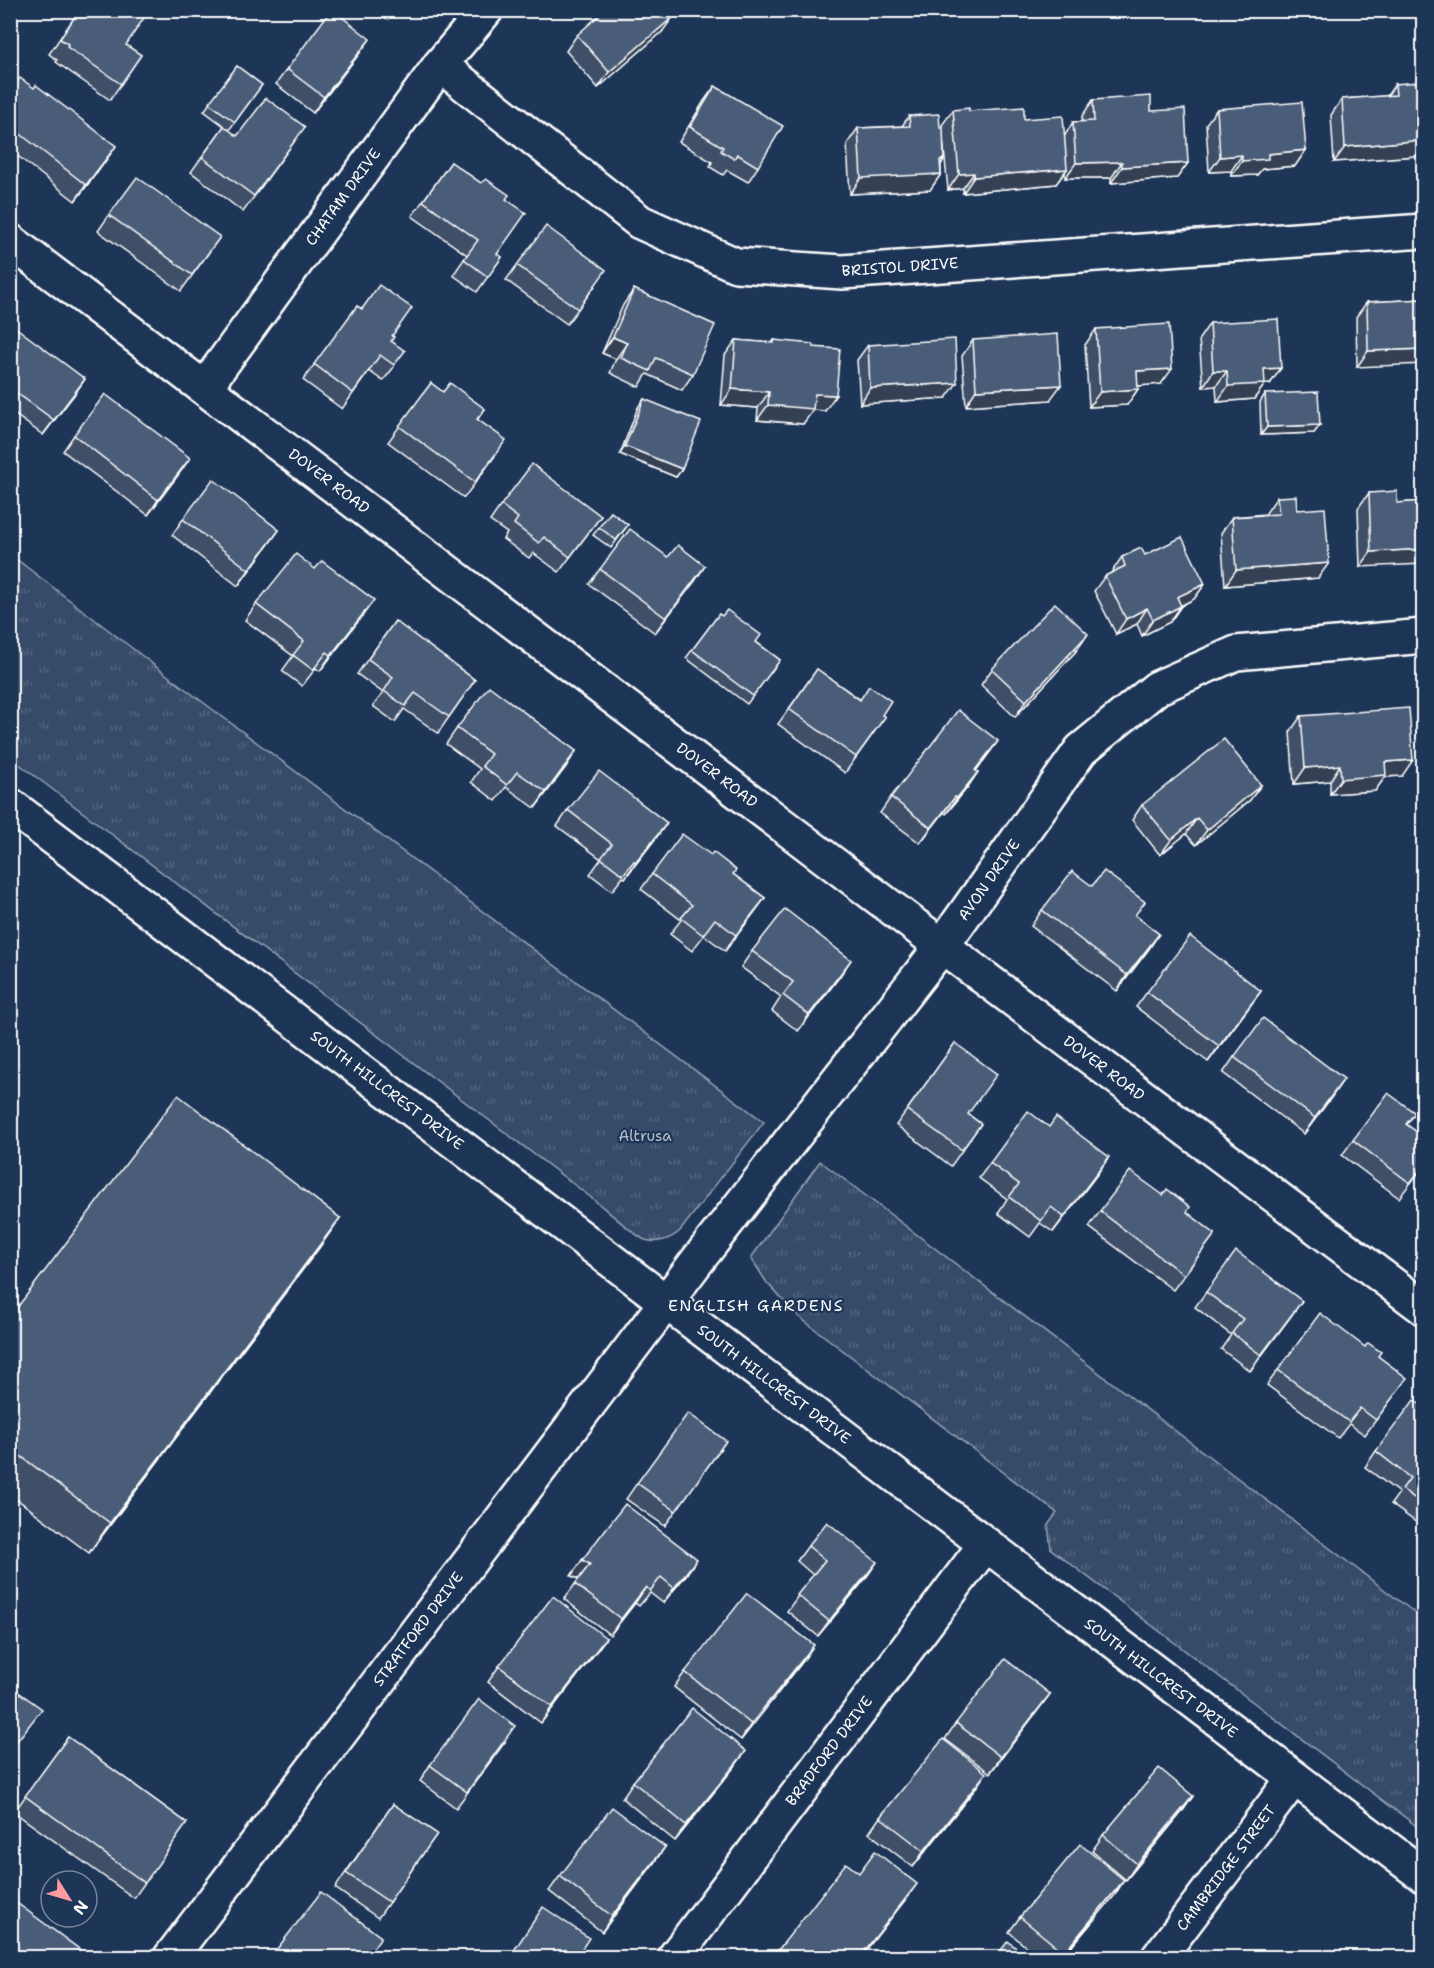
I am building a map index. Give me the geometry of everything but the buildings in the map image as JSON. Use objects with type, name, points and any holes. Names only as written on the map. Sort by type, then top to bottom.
[{"type":"street","name":"CHATAM DRIVE","points":[[205,387],[440,65],[486,10]]},
{"type":"street","name":"BRISTOL DRIVE","points":[[440,65],[640,222],[736,265],[842,272],[1424,231]]},
{"type":"street","name":"DOVER ROAD","points":[[10,241],[1424,1308]]},
{"type":"street","name":"AVON DRIVE","points":[[666,1301],[942,946],[1081,750],[1157,688],[1236,653],[1424,636]]},
{"type":"street","name":"SOUTH HILLCREST DRIVE","points":[[15,819],[666,1301],[1424,1876]]},
{"type":"street","name":"STRATFORD DRIVE","points":[[170,1958],[666,1301]]},
{"type":"street","name":"BRADFORD DRIVE","points":[[674,1958],[985,1545]]},
{"type":"street","name":"CAMBRIDGE STREET","points":[[1158,1958],[1294,1778]]},
{"type":"green space","name":"Altrusa","points":[[11,555],[180,685],[764,1122],[680,1231],[659,1241],[645,1240],[634,1233],[593,1199],[11,758]]},
{"type":"green space","points":[[820,1161],[1423,1619],[1423,1831],[1051,1549],[1048,1525],[1057,1513],[799,1317],[767,1283],[751,1258]]},
{"type":"district","name":"ENGLISH GARDENS","points":[[756,1305]]}]
